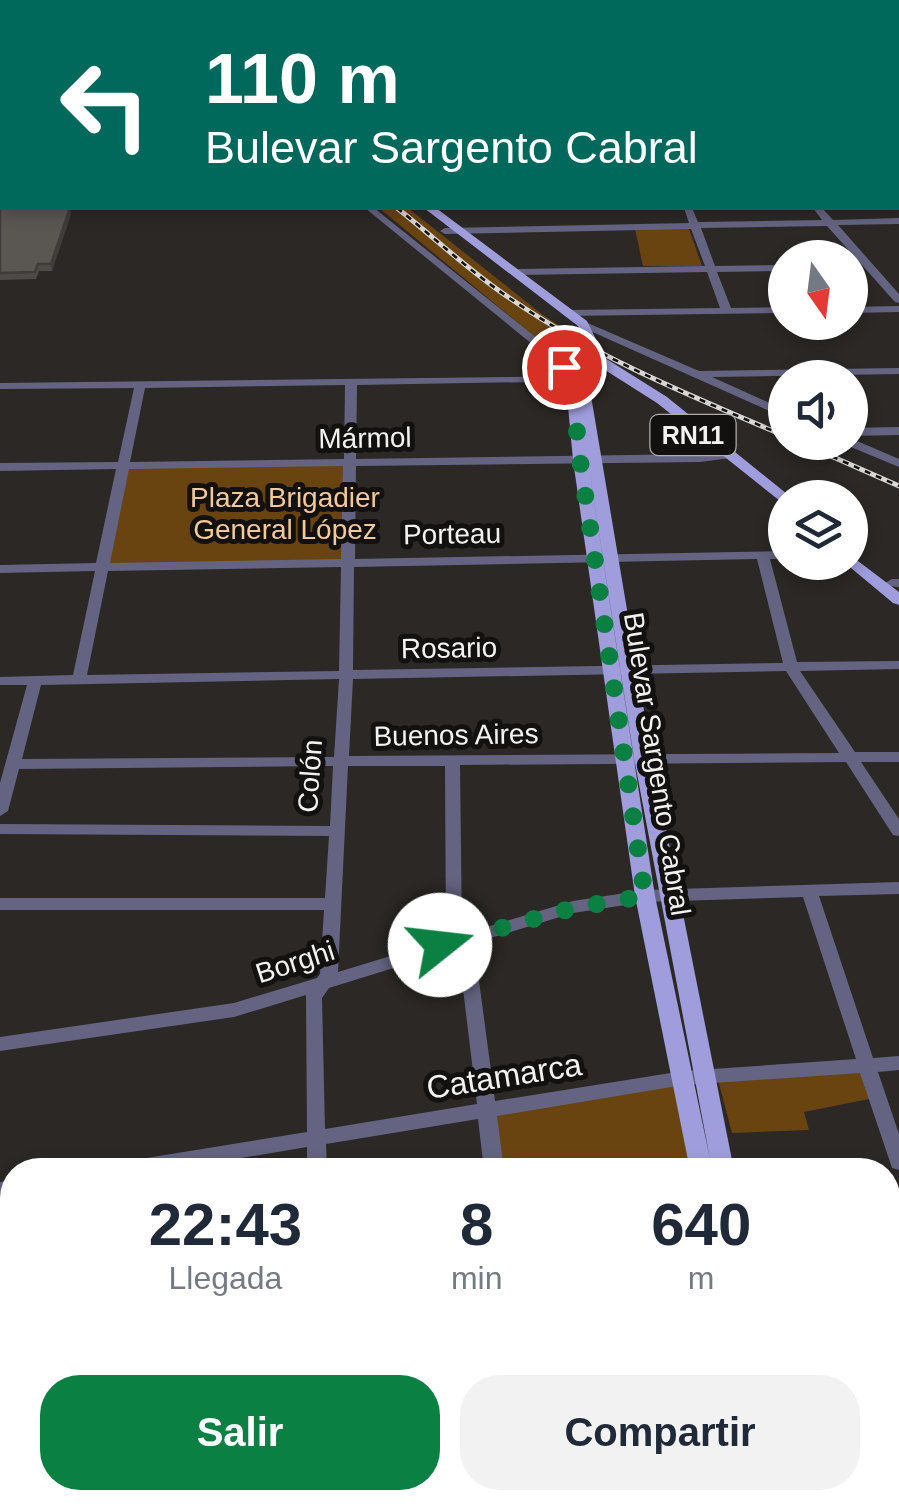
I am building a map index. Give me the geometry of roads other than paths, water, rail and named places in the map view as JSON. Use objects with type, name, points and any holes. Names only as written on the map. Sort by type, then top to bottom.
[{"type":"main road","points":[[419,210],[518,272],[582,324],[594,344],[581,366]]},
{"type":"main road","points":[[431,210],[574,328],[582,347],[581,366]]},
{"type":"main road","name":"RN11","points":[[581,366],[613,377],[654,403],[768,486]]},
{"type":"main road","name":"Bulevar Sargento Cabral","points":[[581,366],[586,460],[635,758],[668,895],[701,1158]]},
{"type":"main road","name":"RN11","points":[[726,455],[768,493]]},
{"type":"main road","points":[[868,565],[897,589]]},
{"type":"main road","points":[[868,571],[897,589]]},
{"type":"main road","name":"Bulevar Sargento Cabral","points":[[635,758],[645,896],[693,1077],[719,1158]]},
{"type":"street","points":[[371,210],[544,350],[581,366]]},
{"type":"street","points":[[542,210],[544,227]]},
{"type":"street","points":[[689,210],[728,311]]},
{"type":"street","points":[[820,210],[899,300]]},
{"type":"street","points":[[451,230],[899,221]]},
{"type":"street","points":[[518,272],[768,268]]},
{"type":"street","points":[[868,310],[899,309]]},
{"type":"street","points":[[566,313],[768,310]]},
{"type":"street","points":[[582,324],[597,313]]},
{"type":"street","points":[[582,324],[768,407]]},
{"type":"street","points":[[594,344],[629,344]]},
{"type":"street","points":[[0,386],[351,380],[581,366]]},
{"type":"street","points":[[694,374],[899,370]]},
{"type":"street","name":"Colón","points":[[316,1158],[312,997],[325,981],[342,761],[351,380]]},
{"type":"street","points":[[80,680],[140,384]]},
{"type":"street","points":[[868,432],[899,432]]},
{"type":"street","points":[[868,450],[899,463]]},
{"type":"street","name":"Mármol","points":[[0,467],[726,455]]},
{"type":"street","points":[[762,555],[791,668],[899,831]]},
{"type":"street","name":"Porteau","points":[[0,569],[768,555]]},
{"type":"street","name":"Rosario","points":[[0,681],[899,664]]},
{"type":"street","points":[[0,811],[34,681]]},
{"type":"street","name":"Buenos Aires","points":[[14,764],[899,757]]},
{"type":"street","points":[[452,760],[460,939],[489,1108],[493,1158]]},
{"type":"street","points":[[0,829],[336,830]]},
{"type":"street","name":"Borghi","points":[[0,1044],[234,1010],[573,908],[645,896],[899,888]]},
{"type":"street","points":[[809,891],[898,1158]]},
{"type":"street","points":[[0,904],[332,904]]},
{"type":"street","name":"Catamarca","points":[[216,1158],[489,1108],[693,1077],[899,1064]]},
{"type":"railway","points":[[399,210],[481,278],[543,320],[644,374],[768,429]]},
{"type":"railway","points":[[840,460],[899,486]]},
{"type":"park label","name":"Plaza Brigadier General López","points":[[285,513]]}]
